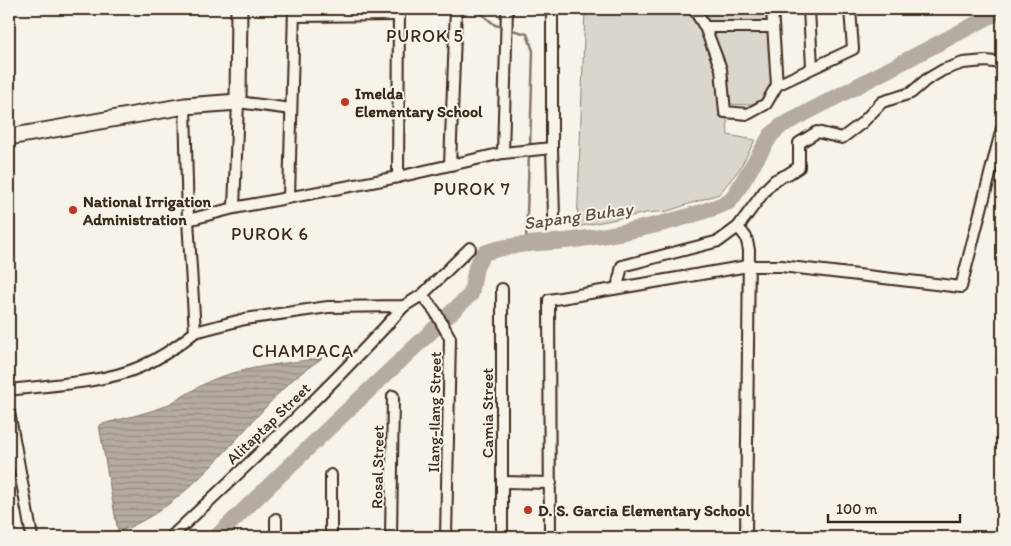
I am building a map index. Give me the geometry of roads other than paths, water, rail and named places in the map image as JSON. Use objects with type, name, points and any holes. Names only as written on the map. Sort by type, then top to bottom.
[{"type":"street","points":[[234,208],[240,9]]},
{"type":"street","points":[[450,165],[456,9]]},
{"type":"street","points":[[503,153],[506,9]]},
{"type":"street","points":[[552,9],[554,216]]},
{"type":"street","points":[[694,9],[705,27],[721,69],[725,112],[748,114],[766,104],[777,85],[772,9]]},
{"type":"street","points":[[809,9],[812,68]]},
{"type":"street","points":[[777,85],[853,50],[850,9]]},
{"type":"street","points":[[289,197],[294,12],[399,12],[398,177]]},
{"type":"street","points":[[705,27],[774,27]]},
{"type":"street","points":[[617,288],[622,266],[719,241],[738,227],[766,188],[775,180],[799,166],[799,143],[816,132],[842,138],[862,123],[882,102],[911,92],[943,70],[963,63],[986,61],[1002,63]]},
{"type":"street","points":[[9,137],[185,106],[238,102],[291,109]]},
{"type":"street","points":[[185,106],[188,220],[195,332]]},
{"type":"street","points":[[550,537],[549,300],[748,266],[781,266],[961,287],[1002,128]]},
{"type":"street","points":[[188,220],[234,208],[398,177],[503,153],[552,148]]},
{"type":"street","points":[[738,227],[746,237],[749,250],[746,537]]},
{"type":"street","name":"Alitaptap Street","points":[[171,537],[362,353],[404,306],[422,295],[470,248]]},
{"type":"street","name":"Camia Street","points":[[502,289],[502,537]]},
{"type":"street","name":"Ilang-Ilang Street","points":[[422,295],[447,329],[450,338],[446,537]]},
{"type":"street","points":[[9,390],[109,376],[139,368],[173,350],[195,332],[245,319],[328,307],[404,306]]},
{"type":"street","name":"Rosal Street","points":[[391,537],[393,396]]},
{"type":"street","points":[[9,412],[32,537]]},
{"type":"street","points":[[330,537],[331,475]]},
{"type":"street","points":[[502,482],[551,483]]},
{"type":"street","points":[[276,519],[276,537]]},
{"type":"waterway","points":[[476,9],[495,25],[503,27]]},
{"type":"waterway","name":"Sapang Buhay","points":[[216,537],[471,294],[476,267],[484,253],[520,245],[569,241],[619,233],[693,215],[729,202],[771,135],[781,126],[1002,10]]},
{"type":"waterway","points":[[508,29],[527,34],[533,51],[530,148]]},
{"type":"waterway","points":[[526,245],[529,153]]},
{"type":"waterway","points":[[1002,343],[997,359],[1002,401]]},
{"type":"place","name":"Imelda Elementary School","points":[[345,102]]},
{"type":"place","name":"National Irrigation Administration","points":[[73,210]]},
{"type":"place","name":"D. S. Garcia Elementary School","points":[[528,510]]},
{"type":"district","name":"PUROK 5","points":[[425,36]]},
{"type":"district","name":"PUROK 7","points":[[472,189]]},
{"type":"district","name":"PUROK 6","points":[[270,234]]},
{"type":"district","name":"CHAMPACA","points":[[303,351]]}]
